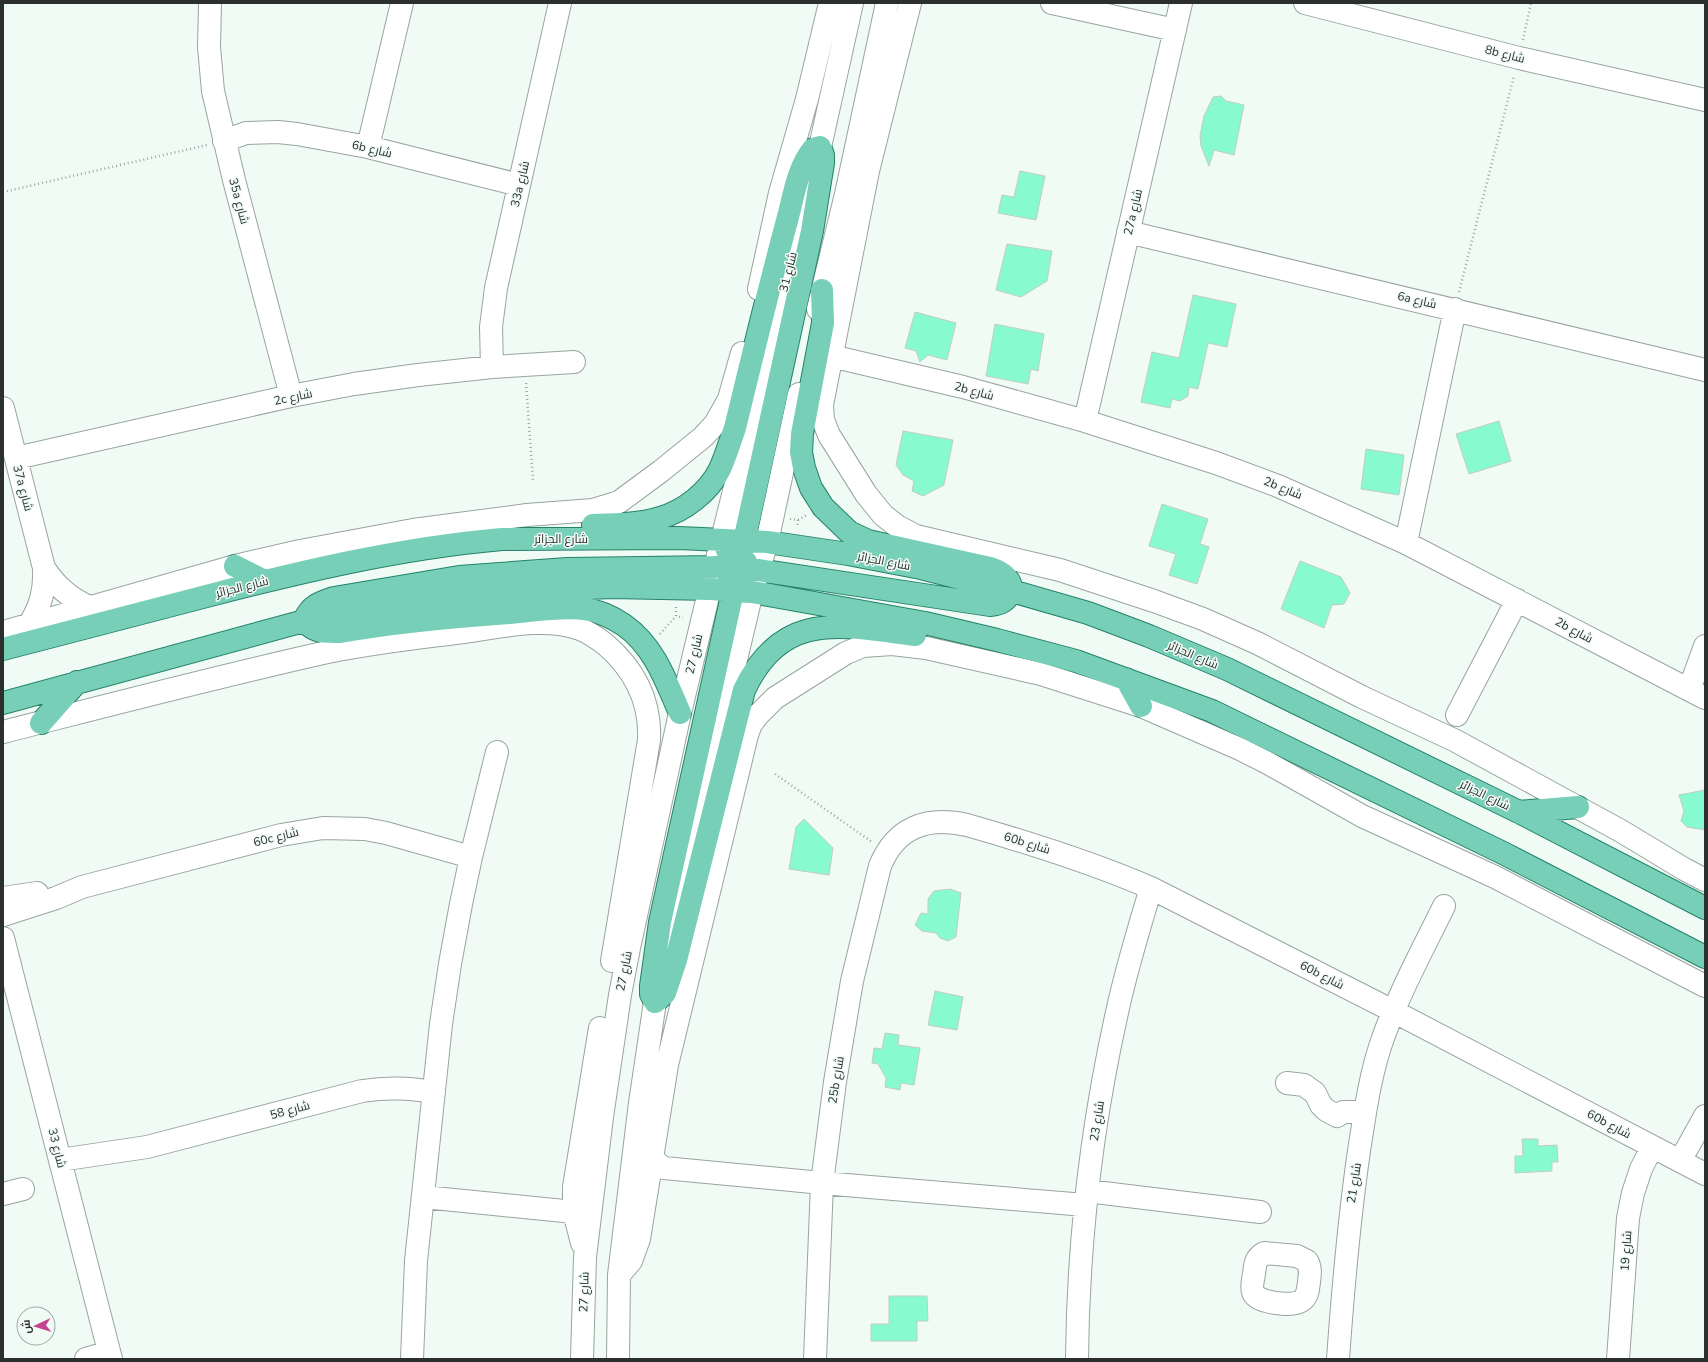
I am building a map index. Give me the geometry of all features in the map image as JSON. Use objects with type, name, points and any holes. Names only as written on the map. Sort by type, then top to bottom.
[{"type":"main road","points":[[502,539],[519,532],[539,527],[637,523],[659,519],[673,514],[690,504],[708,486],[719,470],[727,452],[802,167],[807,156],[813,149],[820,148],[823,154],[823,163],[812,231],[744,541],[739,574]]},
{"type":"main road","points":[[304,621],[309,610],[322,602],[334,598],[459,577],[567,569],[739,574],[990,605],[999,604],[1007,599],[1012,591],[1011,584],[1006,576],[990,568],[868,541],[849,532],[823,507],[811,488],[804,468],[801,452],[802,434],[824,323],[822,290]]},
{"type":"main road","name":"شارع الجزائر","points":[[3,649],[265,581],[411,551],[502,539],[679,538],[767,542],[848,554],[921,568],[1012,591],[1088,613],[1149,636],[1227,669],[1519,812],[1705,908]]},
{"type":"main road","points":[[722,540],[739,574],[1076,661],[1219,714],[1503,853],[1705,957]]},
{"type":"main road","points":[[3,702],[304,621],[461,597],[515,591],[612,587],[710,589],[739,574],[767,542]]},
{"type":"main road","points":[[235,566],[265,581]]},
{"type":"main road","points":[[304,621],[312,629],[322,632],[340,632],[468,616],[559,609],[584,609],[606,614],[625,625],[647,647],[659,664],[680,714]]},
{"type":"main road","points":[[655,1002],[665,993],[676,960],[744,690],[752,673],[764,657],[778,644],[794,634],[826,626],[848,627],[958,641],[997,640]]},
{"type":"main road","points":[[1126,679],[1140,706]]},
{"type":"main road","points":[[41,723],[77,682]]},
{"type":"main road","points":[[1519,812],[1578,807]]},
{"type":"street","name":"35a شارع","points":[[210,3],[208,47],[213,91],[224,141],[291,396]]},
{"type":"street","points":[[368,147],[402,3]]},
{"type":"street","name":"33a شارع","points":[[492,367],[491,327],[494,301],[560,3]]},
{"type":"street","points":[[3,632],[235,566],[356,540],[413,530],[490,519],[593,510],[619,502],[634,492],[703,436],[715,424],[723,411],[736,378],[780,193],[807,99],[830,3]]},
{"type":"street","name":"شارع 31","points":[[722,540],[820,148],[852,3]]},
{"type":"street","points":[[767,542],[822,290],[846,194],[887,3]]},
{"type":"street","points":[[910,3],[868,171],[822,405],[823,420],[829,435],[866,494],[883,515],[897,526],[916,536],[1060,570],[1203,619],[1257,643],[1456,742],[1578,807],[1705,880]]},
{"type":"street","points":[[1052,3],[1175,30]]},
{"type":"street","name":"27a شارع","points":[[1085,421],[1181,3]]},
{"type":"street","name":"8b شارع","points":[[1305,3],[1519,58],[1705,100]]},
{"type":"street","name":"6b شارع","points":[[224,141],[246,133],[278,132],[368,147],[519,185]]},
{"type":"street","points":[[846,194],[868,171]]},
{"type":"street","name":"6a شارع","points":[[1128,232],[1705,370]]},
{"type":"street","points":[[1406,543],[1455,309]]},
{"type":"street","name":"2b شارع","points":[[831,356],[963,387],[1085,421],[1247,474],[1309,499],[1406,543],[1697,694]]},
{"type":"street","name":"2c شارع","points":[[16,458],[291,396],[404,377],[492,367],[574,362]]},
{"type":"street","name":"37a شارع","points":[[3,408],[44,568],[45,583],[42,598],[30,625]]},
{"type":"street","name":"37a شارع","points":[[44,568],[63,592],[75,601],[89,607]]},
{"type":"street","points":[[618,1359],[619,1275],[640,1103],[655,1002],[739,574]]},
{"type":"street","name":"شارع 27","points":[[582,1359],[585,1257],[602,1117],[620,995],[680,714],[710,589]]},
{"type":"street","points":[[1457,715],[1517,600]]},
{"type":"street","points":[[3,732],[325,653],[424,637],[524,624],[556,623],[580,629],[595,636],[615,653],[630,670],[646,706],[650,722],[649,740],[574,1187],[574,1212],[585,1257]]},
{"type":"street","points":[[619,1275],[631,1260],[636,1250],[667,1065],[743,750],[751,724],[766,705],[775,698],[846,653],[863,646],[892,644],[926,648],[1041,674],[1140,706],[1240,749],[1362,816],[1495,877],[1705,986]]},
{"type":"street","points":[[1697,694],[1705,646]]},
{"type":"street","points":[[412,1359],[416,1261],[424,1197],[441,1024],[450,964],[471,857],[497,752]]},
{"type":"street","name":"60b شارع","points":[[922,825],[937,822],[952,822],[967,825],[1064,854],[1112,871],[1151,888],[1393,1011],[1705,1174]]},
{"type":"street","name":"25b شارع","points":[[814,1359],[822,1183],[835,1082],[852,981],[880,866],[885,854],[895,840],[908,831],[922,825]]},
{"type":"street","name":"60c شارع","points":[[3,898],[82,887],[281,835],[323,828],[358,828],[386,833],[471,857]]},
{"type":"street","name":"60c شارع","points":[[3,915],[56,898],[82,887]]},
{"type":"street","name":"شارع 23","points":[[1077,1359],[1080,1276],[1086,1198],[1105,1068],[1118,1008],[1151,888]]},
{"type":"street","name":"شارع 21","points":[[1338,1359],[1350,1210],[1365,1112],[1375,1065],[1393,1011],[1444,906]]},
{"type":"street","name":"شارع 33","points":[[3,938],[110,1356]]},
{"type":"street","points":[[610,970],[629,948]]},
{"type":"street","points":[[1286,1083],[1304,1086],[1316,1093],[1321,1105],[1326,1110],[1337,1116],[1343,1112],[1365,1112]]},
{"type":"street","name":"شارع 58","points":[[62,1168],[121,1158],[147,1148],[362,1091],[384,1088],[407,1088],[434,1092]]},
{"type":"street","points":[[640,1103],[657,1126]]},
{"type":"street","points":[[1680,1161],[1705,1116]]},
{"type":"street","name":"شارع 19","points":[[1618,1359],[1628,1218],[1633,1193],[1641,1169],[1652,1147]]},
{"type":"street","points":[[651,1155],[658,1164],[664,1168],[822,1183],[1086,1198],[1260,1212]]},
{"type":"street","points":[[424,1197],[574,1212]]},
{"type":"street","points":[[1309,1282],[1343,1284]]},
{"type":"street","points":[[86,1359],[110,1356]]},
{"type":"path","points":[[1455,309],[1519,58],[1531,3]]},
{"type":"path","points":[[3,192],[224,141]]},
{"type":"path","points":[[524,365],[533,480]]},
{"type":"path","points":[[647,647],[676,616]]},
{"type":"path","points":[[775,774],[864,835],[885,854]]},
{"type":"building","points":[[1221,96],[1226,101],[1244,105],[1234,155],[1214,150],[1209,166],[1201,146],[1200,136],[1204,116],[1213,97]]},
{"type":"building","points":[[1020,171],[1045,176],[1036,220],[998,213],[1002,195],[1014,197]]},
{"type":"building","points":[[1007,244],[1052,251],[1047,281],[1021,297],[996,290]]},
{"type":"building","points":[[1193,295],[1236,304],[1227,347],[1208,343],[1198,389],[1189,387],[1188,396],[1180,401],[1172,399],[1170,408],[1141,402],[1152,352],[1179,358]]},
{"type":"building","points":[[915,312],[956,323],[947,360],[928,355],[920,362],[916,351],[905,348]]},
{"type":"building","points":[[995,324],[1044,334],[1038,371],[1031,369],[1028,384],[986,376]]},
{"type":"building","points":[[1499,421],[1511,461],[1469,474],[1456,434]]},
{"type":"building","points":[[903,431],[953,440],[944,485],[923,496],[912,491],[914,481],[903,475],[896,465]]},
{"type":"building","points":[[1366,449],[1404,455],[1399,495],[1361,489]]},
{"type":"building","points":[[1162,504],[1208,519],[1200,544],[1209,547],[1197,584],[1169,575],[1176,554],[1149,546]]},
{"type":"building","points":[[1300,561],[1341,577],[1350,593],[1344,604],[1332,605],[1324,628],[1281,609]]},
{"type":"building","points":[[1705,790],[1705,830],[1687,827],[1681,821],[1684,811],[1679,795]]},
{"type":"building","points":[[804,819],[833,848],[829,875],[789,869],[796,827]]},
{"type":"building","points":[[950,889],[961,893],[956,937],[948,941],[940,938],[936,933],[922,931],[915,925],[921,913],[928,914],[928,899],[934,891]]},
{"type":"building","points":[[935,991],[963,997],[957,1030],[928,1025]]},
{"type":"building","points":[[885,1033],[899,1035],[898,1045],[920,1048],[914,1085],[901,1083],[900,1090],[885,1087],[886,1078],[878,1064],[872,1063],[874,1048],[882,1049]]},
{"type":"building","points":[[1522,1139],[1538,1139],[1538,1146],[1557,1145],[1558,1162],[1552,1162],[1552,1171],[1515,1173],[1515,1156],[1523,1156]]},
{"type":"building","points":[[889,1296],[927,1296],[928,1321],[917,1321],[917,1341],[871,1341],[871,1324],[889,1324]]}]
